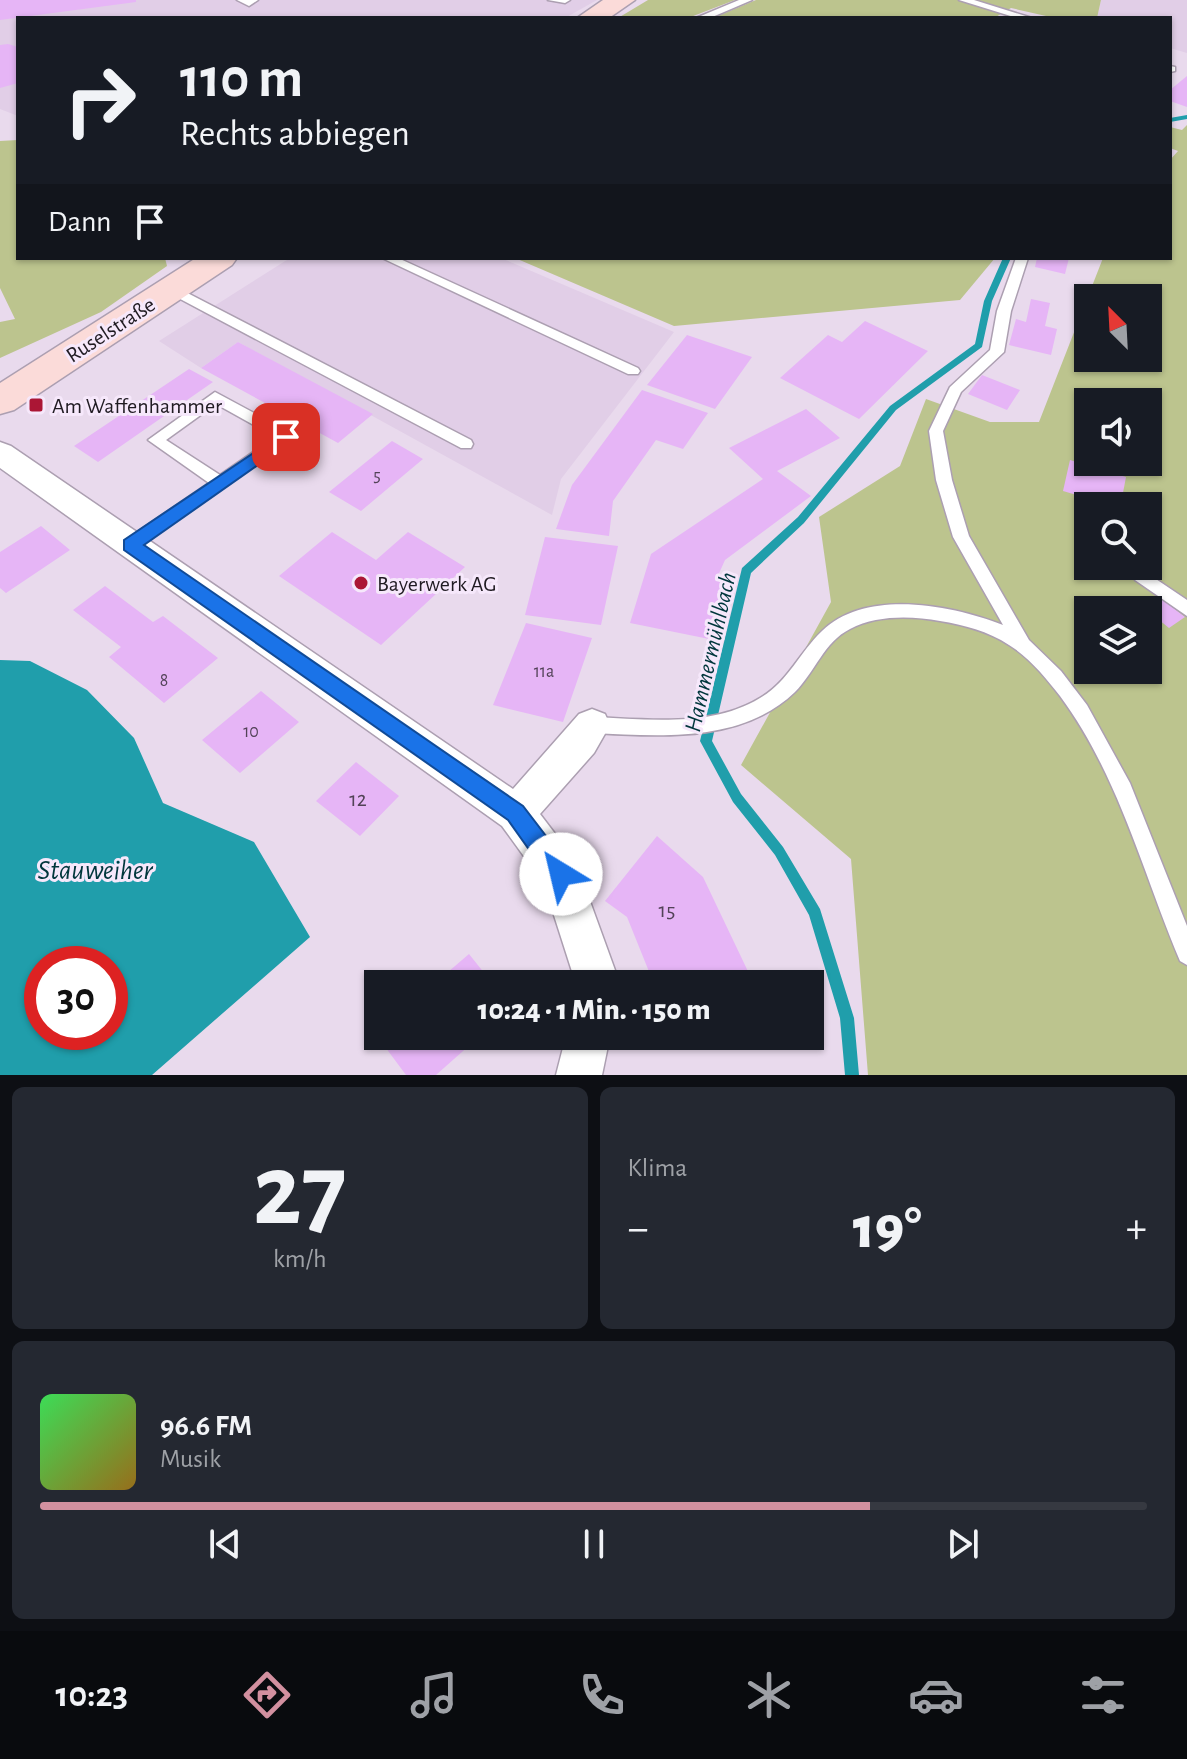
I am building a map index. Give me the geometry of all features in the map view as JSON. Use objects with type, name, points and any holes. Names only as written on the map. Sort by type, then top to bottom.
[{"type":"main road","points":[[594,16],[622,0]]},
{"type":"main road","name":"Ruselstraße","points":[[0,401],[217,260]]},
{"type":"street","points":[[0,453],[516,813],[561,874],[593,970]]},
{"type":"street","points":[[516,813],[581,742],[592,725]]},
{"type":"street","points":[[579,1075],[585,1050]]},
{"type":"lane","points":[[553,0],[565,0]]},
{"type":"lane","points":[[706,16],[747,0]]},
{"type":"lane","points":[[964,0],[1020,16]]},
{"type":"lane","points":[[392,260],[633,371]]},
{"type":"lane","points":[[1021,260],[1004,311],[997,352],[955,390],[936,431],[944,480],[961,537],[1023,645],[1073,700],[1119,779],[1187,954]]},
{"type":"lane","points":[[172,289],[466,444]]},
{"type":"lane","points":[[130,545],[286,437],[215,397],[155,440],[219,482]]},
{"type":"lane","points":[[1148,580],[1187,609]]},
{"type":"lane","points":[[592,725],[685,728],[723,721],[774,701],[821,644],[843,624],[880,613],[922,610],[967,619],[1023,645]]},
{"type":"shaded area","points":[[0,0],[597,0],[569,16],[16,16],[16,115],[0,109]]},
{"type":"shaded area","points":[[1101,0],[1187,0],[1187,53],[1172,49],[1172,16],[1097,16]]},
{"type":"shaded area","points":[[287,260],[506,260],[674,332],[561,479],[552,515],[238,342],[201,368],[159,341]]},
{"type":"green space","points":[[648,0],[735,0],[693,16],[621,16]]},
{"type":"green space","points":[[756,0],[1101,0],[1097,16],[1046,16],[1011,8],[997,16],[718,16]]},
{"type":"green space","points":[[1187,125],[1187,1075],[868,1075],[851,859],[741,765],[831,602],[819,517],[900,466],[926,399],[990,422],[1039,422],[1074,332],[1074,372],[1162,372],[1162,284],[1093,284],[1102,260],[1172,260],[1172,158],[1178,151],[1172,149],[1172,128],[1182,130]]},
{"type":"green space","points":[[16,140],[16,260],[166,260],[167,266],[101,312],[0,358],[0,322],[15,319],[0,288],[0,141]]},
{"type":"green space","points":[[520,260],[993,260],[960,300],[674,326]]},
{"type":"water","name":"Stauweiher","points":[[0,660],[30,661],[87,690],[134,738],[163,803],[254,842],[310,937],[152,1075],[0,1075]]},
{"type":"building","points":[[0,0],[136,0],[136,2],[0,20]]},
{"type":"building","points":[[0,45],[16,46],[16,84],[0,88]]},
{"type":"building","points":[[1187,76],[1187,107],[1172,102],[1172,88]]},
{"type":"building","points":[[1037,260],[1068,260],[1065,274],[1035,267]]},
{"type":"building","points":[[1031,299],[1050,303],[1045,326],[1057,329],[1051,355],[1009,345],[1016,319],[1026,322]]},
{"type":"building","points":[[865,321],[928,351],[859,419],[780,378],[828,335],[842,342]]},
{"type":"building","points":[[687,335],[752,357],[715,409],[647,385]]},
{"type":"building","points":[[238,342],[373,414],[338,443],[201,368]]},
{"type":"building","points":[[189,369],[213,382],[98,462],[74,446]]},
{"type":"building","points":[[982,375],[1020,390],[1007,410],[968,394]]},
{"type":"building","points":[[642,390],[708,413],[683,449],[656,440],[613,501],[609,536],[556,529],[572,485]]},
{"type":"building","points":[[806,409],[840,438],[777,471],[811,496],[725,560],[716,580],[729,585],[719,641],[630,623],[651,554],[763,479],[729,448]]},
{"type":"building","points":[[392,441],[423,459],[361,511],[329,492]]},
{"type":"building","points":[[1070,460],[1074,461],[1074,476],[1126,477],[1123,492],[1074,494],[1063,491]]},
{"type":"building","points":[[41,526],[70,550],[6,593],[0,588],[0,552]]},
{"type":"building","points":[[332,532],[376,560],[408,532],[465,567],[381,645],[279,576]]},
{"type":"building","points":[[545,537],[618,546],[601,625],[525,615]]},
{"type":"building","points":[[105,586],[153,622],[163,616],[218,658],[164,703],[109,657],[121,647],[73,610]]},
{"type":"building","points":[[1162,599],[1185,617],[1169,628],[1162,622]]},
{"type":"building","points":[[526,623],[592,638],[563,722],[493,705]]},
{"type":"building","points":[[261,691],[299,722],[240,773],[202,740]]},
{"type":"building","points":[[356,762],[399,796],[360,836],[316,801]]},
{"type":"building","points":[[657,836],[703,877],[747,970],[648,970],[627,917],[605,901]]},
{"type":"building","points":[[469,954],[482,970],[450,970]]},
{"type":"building","points":[[387,1050],[464,1050],[436,1075],[406,1075]]},
{"type":"waterway","name":"Hammermühlbach","points":[[1172,120],[1187,117]]},
{"type":"waterway","name":"Hammermühlbach","points":[[852,1075],[847,1018],[815,913],[779,851],[737,798],[706,741],[746,571],[801,520],[893,408],[979,345],[988,301],[1006,260]]},
{"type":"place","name":"Am Waffenhammer","points":[[36,405]]},
{"type":"place","name":"Bayerwerk AG","points":[[361,583]]},
{"type":"route","points":[[286,437],[130,545],[516,813],[561,874]]}]
